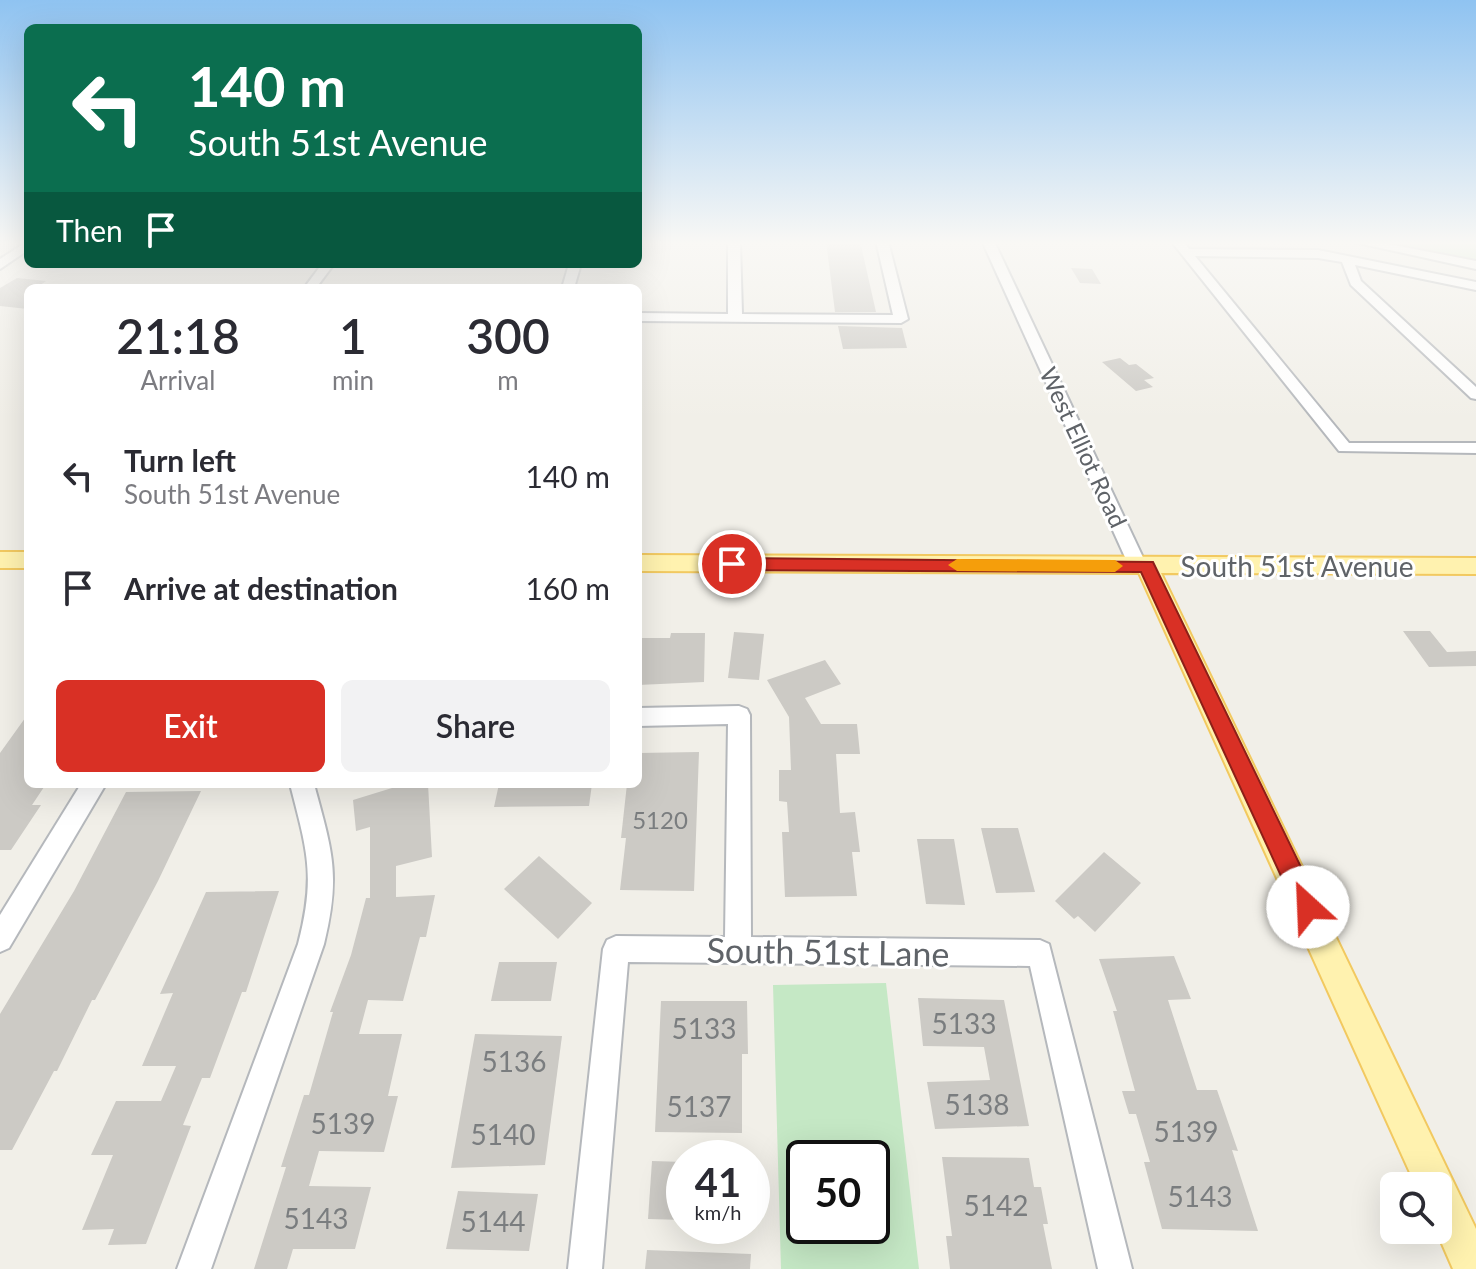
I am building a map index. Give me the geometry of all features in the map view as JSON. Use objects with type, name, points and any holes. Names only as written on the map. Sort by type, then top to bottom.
[{"type":"main road","points":[[1,561],[24,560]]},
{"type":"main road","name":"South 51st Avenue","points":[[642,563],[1476,566]]},
{"type":"main road","name":"West Elliot Road","points":[[1143,566],[1429,1172]]},
{"type":"main road","name":"West Elliot Road","points":[[1452,1221],[1474,1269]]},
{"type":"street","points":[[735,300],[735,318]]},
{"type":"street","points":[[642,317],[901,319],[896,300]]},
{"type":"street","name":"West Elliot Road","points":[[1016,300],[1143,566]]},
{"type":"street","points":[[1225,300],[1345,448],[1476,448]]},
{"type":"street","points":[[1375,300],[1476,395]]},
{"type":"street","points":[[642,717],[739,715],[738,950]]},
{"type":"street","points":[[0,939],[92,788]]},
{"type":"street","points":[[194,1269],[311,944],[321,904],[322,861],[307,788]]},
{"type":"street","name":"South 51st Lane","points":[[585,1269],[616,949],[1040,953],[1115,1269]]},
{"type":"green space","points":[[886,983],[919,1269],[781,1269],[773,985]]},
{"type":"building","points":[[0,300],[24,300],[24,309],[0,306]]},
{"type":"building","points":[[834,300],[873,300],[876,312],[835,312]]},
{"type":"building","points":[[838,326],[902,328],[907,348],[843,349]]},
{"type":"building","points":[[1120,358],[1129,365],[1136,364],[1154,378],[1144,380],[1153,387],[1136,391],[1102,362]]},
{"type":"building","points":[[1403,631],[1430,631],[1447,652],[1476,651],[1476,666],[1429,667]]},
{"type":"building","points":[[734,632],[764,634],[759,680],[728,678]]},
{"type":"building","points":[[671,633],[705,633],[704,682],[642,685],[642,638],[670,638]]},
{"type":"building","points":[[825,660],[841,684],[805,698],[821,724],[857,724],[860,754],[836,754],[840,813],[855,812],[860,852],[852,852],[857,896],[785,897],[782,832],[789,832],[787,802],[779,801],[779,770],[791,770],[789,717],[767,680]]},
{"type":"building","points":[[24,720],[24,788],[43,788],[32,805],[41,805],[11,850],[0,850],[0,753]]},
{"type":"building","points":[[699,752],[694,891],[620,890],[626,838],[621,838],[627,788],[642,788],[642,753]]},
{"type":"building","points":[[392,788],[428,788],[432,857],[396,866],[396,897],[435,895],[426,937],[420,937],[403,1001],[368,1000],[359,1034],[402,1034],[388,1096],[398,1096],[384,1152],[319,1151],[309,1186],[371,1187],[355,1249],[293,1249],[287,1269],[254,1269],[286,1167],[281,1167],[304,1095],[309,1095],[333,1012],[330,1012],[351,955],[366,898],[370,898],[370,827],[356,831],[353,800]]},
{"type":"building","points":[[498,788],[591,788],[589,806],[494,807]]},
{"type":"building","points":[[201,791],[158,881],[95,1000],[92,1000],[57,1071],[54,1071],[12,1150],[0,1150],[0,1014],[74,891],[126,792]]},
{"type":"building","points":[[981,828],[1018,828],[1035,892],[996,893]]},
{"type":"building","points":[[917,839],[954,839],[965,905],[926,904]]},
{"type":"building","points":[[1104,852],[1141,883],[1095,932],[1078,916],[1074,919],[1055,901]]},
{"type":"building","points":[[539,856],[592,903],[558,939],[504,889]]},
{"type":"building","points":[[279,891],[246,992],[242,992],[210,1078],[202,1078],[183,1125],[191,1126],[146,1244],[108,1245],[114,1229],[82,1230],[113,1155],[91,1155],[116,1101],[161,1101],[176,1066],[142,1066],[173,993],[160,994],[206,892]]},
{"type":"building","points":[[1174,956],[1191,999],[1168,1000],[1197,1090],[1217,1090],[1238,1151],[1232,1150],[1258,1231],[1162,1229],[1144,1162],[1150,1162],[1136,1114],[1129,1114],[1122,1091],[1135,1091],[1113,1011],[1117,1011],[1099,959]]},
{"type":"building","points":[[499,962],[557,962],[551,1001],[491,1001]]},
{"type":"building","points":[[918,998],[1004,1000],[1029,1126],[935,1129],[927,1082],[990,1080],[984,1047],[923,1046]]},
{"type":"building","points":[[661,1001],[747,1001],[748,1054],[742,1054],[742,1133],[655,1132]]},
{"type":"building","points":[[475,1034],[562,1036],[545,1165],[451,1168]]},
{"type":"building","points":[[942,1157],[1029,1158],[1034,1187],[1041,1187],[1048,1224],[1043,1224],[1052,1269],[950,1269],[946,1236],[952,1236]]},
{"type":"building","points":[[652,1161],[666,1161],[666,1220],[648,1219]]},
{"type":"building","points":[[458,1191],[538,1194],[529,1251],[446,1249]]},
{"type":"building","points":[[647,1250],[751,1254],[750,1269],[645,1269]]},
{"type":"slow traffic","points":[[957,565],[1115,566]]},
{"type":"route","points":[[732,564],[1147,566],[1308,907]]}]
